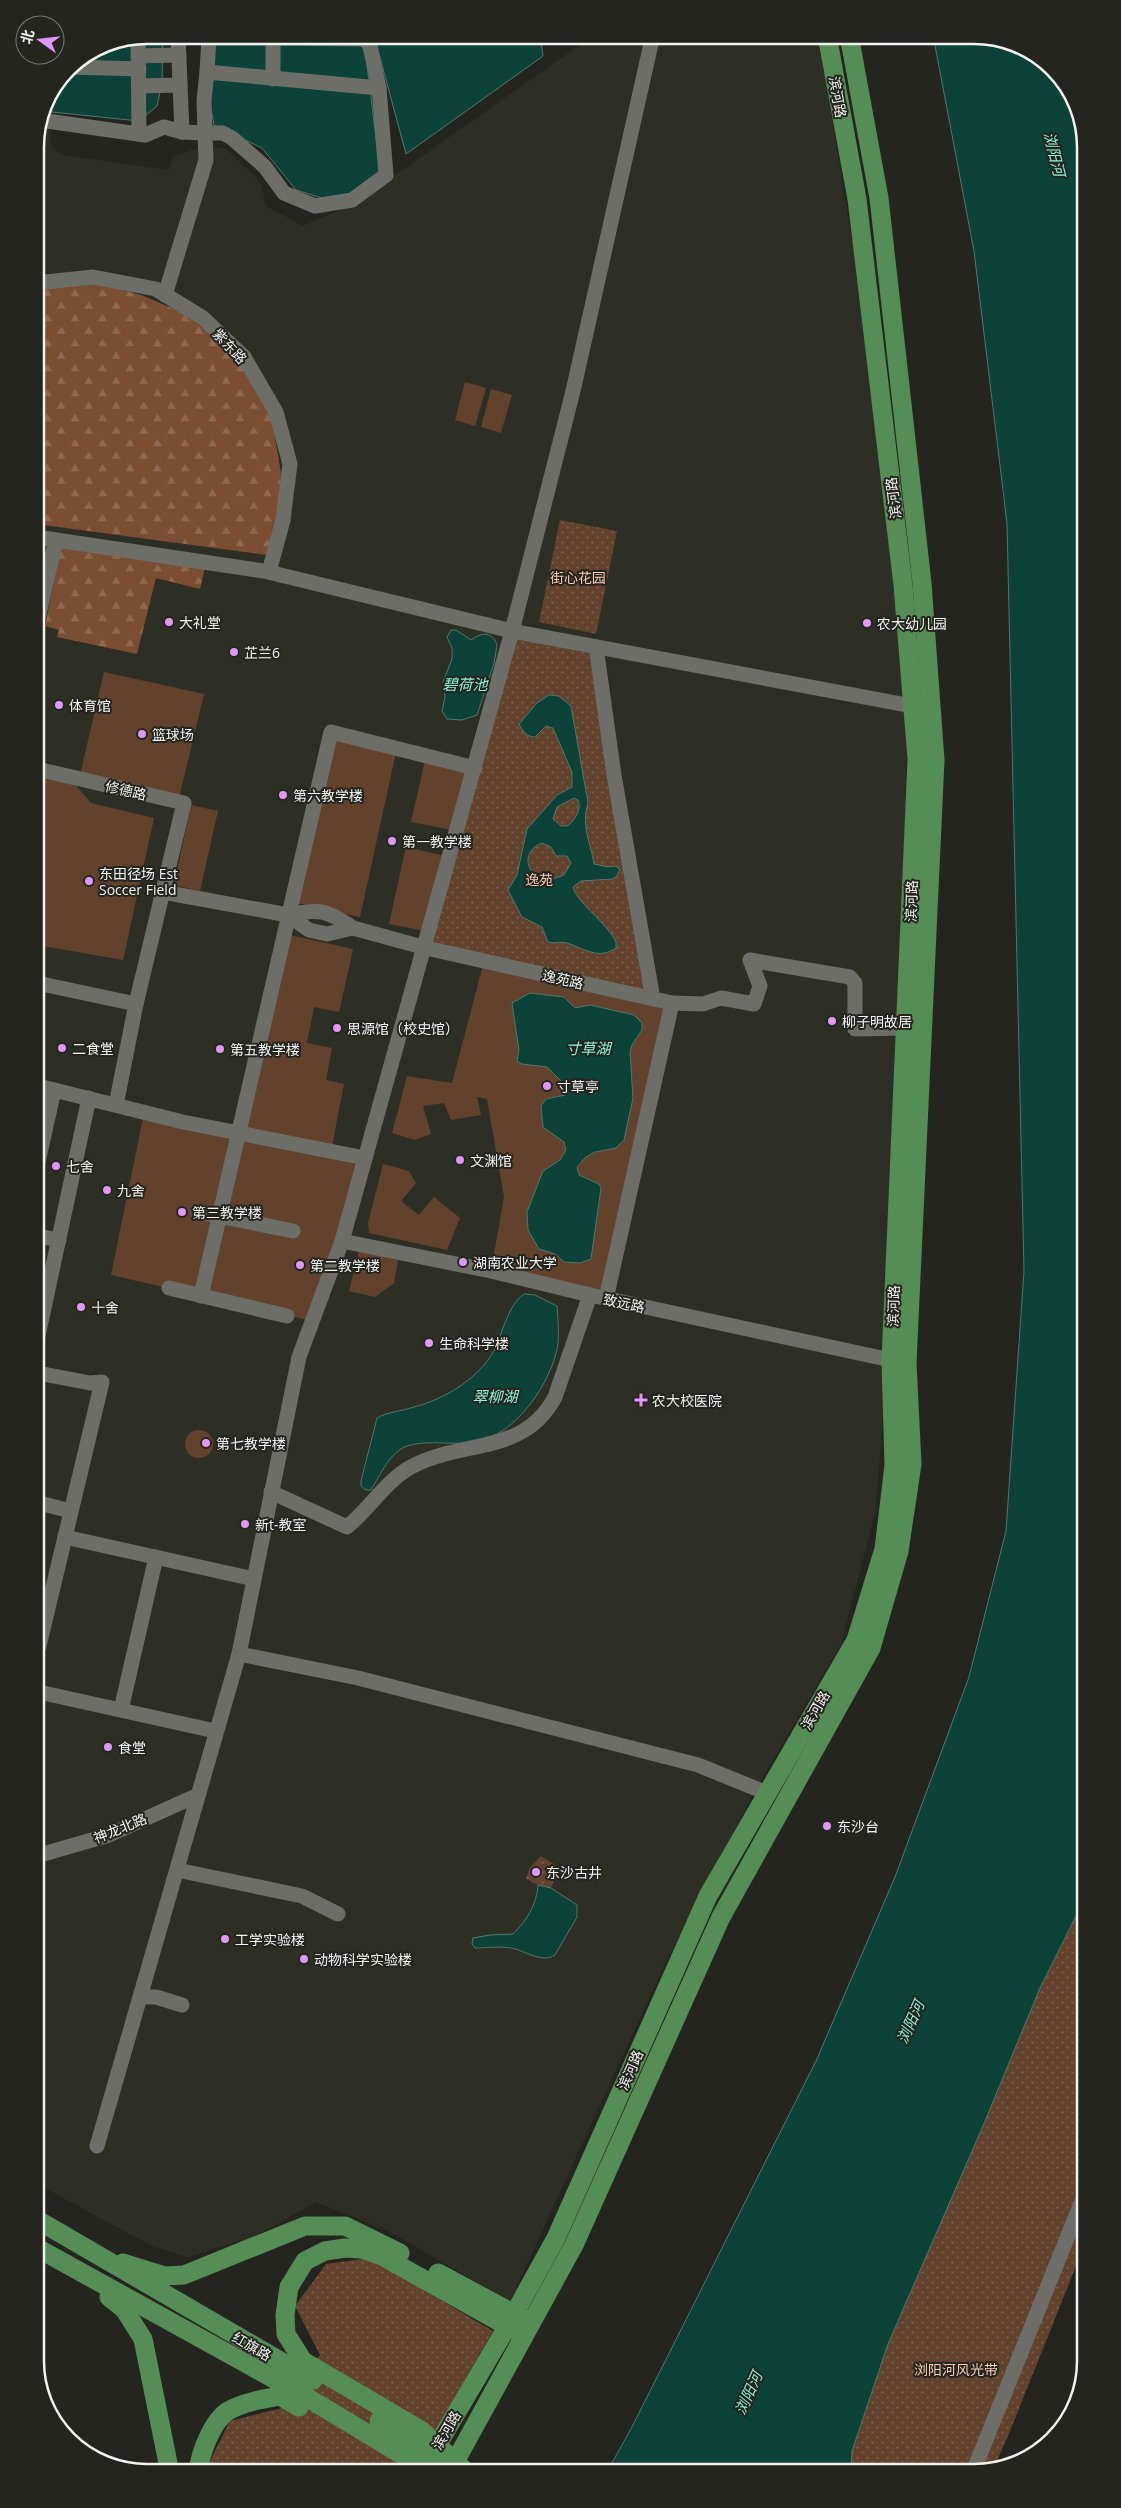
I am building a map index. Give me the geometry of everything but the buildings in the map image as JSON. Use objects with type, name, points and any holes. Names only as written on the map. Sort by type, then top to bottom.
[{"type":"main road","name":"滨河路","points":[[424,2464],[510,2321],[556,2238],[708,1896],[856,1640],[884,1549],[894,1465],[935,760],[922,708],[903,585],[857,199],[829,44]]},
{"type":"main road","name":"滨河路","points":[[454,2464],[574,2246],[721,1917],[871,1648],[899,1551],[912,1464],[899,1362],[906,1028],[917,759],[922,708],[922,583],[879,198],[851,44]]},
{"type":"main road","name":"红旗路","points":[[44,2224],[309,2388],[419,2464]]},
{"type":"main road","points":[[90,2252],[165,2276],[184,2276],[305,2226],[345,2226],[376,2240],[510,2321]]},
{"type":"main road","points":[[458,2464],[422,2431],[303,2361],[286,2334],[285,2315],[290,2287],[305,2261],[332,2250],[345,2248],[362,2249],[382,2256],[528,2329]]},
{"type":"main road","name":"红旗路","points":[[44,2252],[79,2272],[309,2388],[449,2464]]},
{"type":"main road","points":[[79,2272],[124,2309],[143,2340],[168,2464]]},
{"type":"main road","points":[[200,2464],[211,2432],[227,2412],[252,2402],[280,2396],[360,2444],[404,2464]]},
{"type":"street","points":[[175,44],[172,55],[173,85],[182,132]]},
{"type":"street","points":[[165,295],[206,160],[204,100],[208,72],[209,44]]},
{"type":"street","points":[[273,44],[273,79]]},
{"type":"street","points":[[47,121],[139,129],[145,135],[164,127],[182,132],[223,133],[247,149],[265,166],[284,193],[314,206],[352,200],[386,175],[376,88],[369,44]]},
{"type":"street","points":[[97,2146],[240,1654],[299,1356],[342,1241],[426,948],[512,631],[573,391],[651,44]]},
{"type":"street","points":[[138,45],[139,129]]},
{"type":"street","points":[[83,66],[139,63],[172,55]]},
{"type":"street","points":[[208,72],[376,88]]},
{"type":"street","points":[[139,86],[173,85]]},
{"type":"street","name":"紫东路","points":[[44,281],[93,277],[156,289],[203,318],[244,357],[276,412],[290,464],[283,520],[269,572]]},
{"type":"street","points":[[44,539],[269,572],[512,631],[922,708]]},
{"type":"street","points":[[44,592],[56,540]]},
{"type":"street","points":[[596,647],[614,775],[653,999]]},
{"type":"street","points":[[201,1296],[212,1214],[238,1132],[330,732],[475,768]]},
{"type":"street","name":"修德路","points":[[44,771],[184,803],[163,892]]},
{"type":"street","points":[[116,1105],[136,1004],[163,892]]},
{"type":"street","name":"逸苑路","points":[[163,892],[288,915],[309,930],[327,934],[353,928],[426,948],[672,1003],[702,1004],[721,998],[754,1004],[760,986],[750,960],[850,977],[855,983],[855,1030],[906,1028]]},
{"type":"street","points":[[288,915],[314,910],[333,914],[353,928]]},
{"type":"street","points":[[44,984],[136,1004]]},
{"type":"street","points":[[606,1299],[672,1003]]},
{"type":"street","points":[[44,1088],[183,1122],[365,1158]]},
{"type":"street","points":[[44,1135],[54,1090]]},
{"type":"street","points":[[44,1309],[89,1098]]},
{"type":"street","points":[[212,1214],[293,1231]]},
{"type":"street","points":[[44,1237],[59,1240]]},
{"type":"street","name":"致远路","points":[[342,1241],[491,1271],[590,1296],[899,1362]]},
{"type":"street","points":[[169,1288],[287,1316]]},
{"type":"street","points":[[272,1492],[347,1527],[364,1514],[410,1467],[453,1452],[496,1444],[524,1432],[548,1412],[590,1296]]},
{"type":"street","points":[[44,1374],[90,1382],[102,1382],[44,1625]]},
{"type":"street","points":[[44,1504],[71,1511]]},
{"type":"street","points":[[65,1537],[254,1579]]},
{"type":"street","points":[[121,1710],[156,1557]]},
{"type":"street","points":[[240,1654],[358,1678],[579,1736],[698,1764],[767,1793]]},
{"type":"street","points":[[44,1693],[216,1732]]},
{"type":"street","name":"神龙北路","points":[[44,1854],[109,1835],[198,1795]]},
{"type":"street","points":[[177,1870],[302,1896],[338,1914]]},
{"type":"street","points":[[141,1997],[156,1997],[182,2005]]},
{"type":"street","points":[[975,2464],[1077,2213]]},
{"type":"shaded area","name":"湖南农业大学","points":[[581,44],[820,44],[863,312],[908,693],[903,905],[884,1400],[876,1508],[841,1644],[751,1798],[663,1968],[510,2301],[390,2232],[316,2202],[256,2236],[188,2257],[154,2247],[44,2188],[44,140],[46,129],[51,130],[50,143],[61,155],[169,170],[173,157],[201,147],[225,148],[260,181],[266,206],[303,226],[356,203]]},
{"type":"green space","points":[[101,284],[141,295],[186,314],[241,361],[271,415],[281,473],[277,524],[267,555],[44,525],[44,290],[59,286]]},
{"type":"green space","points":[[465,382],[486,388],[475,426],[455,420]]},
{"type":"green space","points":[[491,389],[512,395],[501,433],[481,427]]},
{"type":"green space","name":"街心花园","points":[[560,520],[617,531],[596,634],[539,622]]},
{"type":"green space","points":[[62,544],[206,563],[200,589],[156,578],[137,654],[57,637],[59,630],[45,626]]},
{"type":"green space","name":"逸苑","points":[[515,638],[589,653],[645,991],[432,943]]},
{"type":"green space","name":"篮球场","points":[[104,672],[204,694],[179,798],[80,775]]},
{"type":"green space","points":[[331,732],[397,748],[360,917],[293,902]]},
{"type":"green space","points":[[426,756],[475,768],[457,831],[411,822]]},
{"type":"green space","name":"东田径场 Est Soccer Field","points":[[44,771],[68,776],[91,803],[154,818],[123,960],[44,946]]},
{"type":"green space","points":[[191,805],[218,811],[200,891],[174,885]]},
{"type":"green space","points":[[406,847],[450,857],[430,932],[389,924]]},
{"type":"green space","points":[[285,934],[353,949],[339,1012],[314,1007],[307,1043],[332,1048],[326,1080],[344,1084],[331,1151],[365,1158],[312,1321],[111,1275],[144,1113],[238,1132]]},
{"type":"green space","points":[[484,961],[672,1003],[606,1299],[491,1271],[504,1197],[487,1099],[477,1097],[481,1115],[451,1120],[444,1103],[423,1106],[431,1134],[415,1140],[392,1133],[407,1076],[452,1083]]},
{"type":"green space","points":[[383,1164],[409,1171],[416,1183],[401,1201],[419,1215],[434,1197],[460,1218],[447,1250],[369,1233],[368,1223]]},
{"type":"green space","points":[[359,1251],[398,1260],[394,1283],[375,1297],[349,1291]]},
{"type":"green space","points":[[199,1430],[209,1434],[213,1444],[209,1454],[199,1458],[189,1454],[185,1444],[189,1434]]},
{"type":"green space","points":[[541,1856],[558,1867],[551,1888],[538,1885],[526,1879],[530,1867]]},
{"type":"green space","name":"浏阳河风光带","points":[[1077,1914],[1077,2264],[996,2462],[974,2464],[851,2464],[852,2451],[888,2344],[983,2126],[1040,1988]]},
{"type":"green space","points":[[370,2258],[493,2331],[416,2464],[210,2464],[230,2421],[282,2408],[320,2355],[295,2306],[326,2264]]},
{"type":"water","points":[[163,44],[162,82],[157,106],[139,121],[50,112],[58,95],[69,79],[84,65],[101,54],[120,47]]},
{"type":"water","points":[[211,44],[362,44],[366,57],[380,171],[353,194],[322,198],[296,190],[262,148],[214,125],[209,97]]},
{"type":"water","points":[[376,44],[541,44],[543,56],[406,154]]},
{"type":"water","name":"浏阳河","points":[[935,44],[981,44],[1001,47],[1037,65],[1056,84],[1063,95],[1072,114],[1077,147],[1077,1914],[1040,1988],[983,2126],[888,2344],[852,2451],[851,2464],[611,2464],[632,2427],[816,2061],[895,1877],[969,1677],[1006,1531],[1024,1271],[1007,523],[974,251]]},
{"type":"water","name":"碧荷池","points":[[451,630],[456,630],[471,640],[479,635],[486,634],[495,640],[497,645],[494,663],[477,715],[462,720],[447,719],[442,711],[445,697],[443,682],[452,659],[452,648],[447,637]]},
{"type":"water","points":[[549,695],[559,696],[571,706],[588,803],[585,819],[594,864],[608,867],[616,866],[620,870],[616,877],[612,879],[581,881],[573,887],[579,899],[606,928],[616,942],[616,948],[603,953],[592,952],[562,942],[548,942],[542,927],[522,917],[508,890],[517,875],[527,829],[557,795],[572,787],[572,772],[553,728],[546,726],[535,737],[532,737],[525,733],[519,724],[537,703]],"holes":[[[574,798],[579,803],[577,814],[567,826],[561,826],[553,819],[557,807]],[[542,843],[551,847],[556,856],[567,856],[571,863],[564,875],[543,878],[530,869],[529,855],[534,848]]]},
{"type":"water","name":"寸草湖","points":[[530,993],[564,997],[575,1008],[590,1005],[634,1015],[642,1023],[642,1030],[632,1045],[630,1053],[633,1098],[624,1140],[616,1148],[595,1152],[586,1157],[577,1167],[579,1175],[599,1184],[601,1188],[591,1259],[580,1263],[564,1262],[555,1254],[539,1249],[528,1230],[527,1212],[543,1171],[560,1160],[566,1150],[564,1142],[543,1127],[541,1106],[546,1099],[565,1095],[567,1087],[547,1067],[522,1064],[517,1061],[519,1050],[512,1003]]},
{"type":"water","name":"翠柳湖","points":[[524,1294],[535,1295],[557,1306],[558,1320],[558,1344],[554,1359],[540,1390],[530,1405],[505,1429],[491,1437],[476,1442],[424,1443],[407,1446],[395,1453],[371,1490],[366,1490],[361,1486],[377,1418],[444,1396],[470,1379],[491,1356],[507,1317],[517,1300]]},
{"type":"water","points":[[538,1885],[551,1888],[577,1905],[577,1917],[555,1955],[544,1958],[511,1948],[475,1948],[472,1944],[473,1938],[513,1934],[530,1912],[536,1899]]},
{"type":"place","name":"大礼堂","points":[[169,622]]},
{"type":"place","name":"农大幼儿园","points":[[867,623]]},
{"type":"place","name":"芷兰6","points":[[234,652]]},
{"type":"place","name":"体育馆","points":[[59,705]]},
{"type":"place","name":"篮球场","points":[[142,734]]},
{"type":"place","name":"第六教学楼","points":[[283,795]]},
{"type":"place","name":"第一教学楼","points":[[392,841]]},
{"type":"place","name":"东田径场 Est Soccer Field","points":[[89,881]]},
{"type":"place","name":"柳子明故居","points":[[832,1021]]},
{"type":"place","name":"思源馆（校史馆）","points":[[337,1028]]},
{"type":"place","name":"二食堂","points":[[62,1048]]},
{"type":"place","name":"第五教学楼","points":[[220,1049]]},
{"type":"place","name":"寸草亭","points":[[547,1086]]},
{"type":"place","name":"文渊馆","points":[[460,1160]]},
{"type":"place","name":"七舍","points":[[56,1166]]},
{"type":"place","name":"九舍","points":[[107,1190]]},
{"type":"place","name":"第三教学楼","points":[[182,1212]]},
{"type":"place","name":"湖南农业大学","points":[[463,1262]]},
{"type":"place","name":"第二教学楼","points":[[300,1265]]},
{"type":"place","name":"十舍","points":[[81,1307]]},
{"type":"place","name":"生命科学楼","points":[[429,1343]]},
{"type":"place","name":"农大校医院","points":[[641,1400]]},
{"type":"place","name":"第七教学楼","points":[[206,1443]]},
{"type":"place","name":"新t-教室","points":[[245,1524]]},
{"type":"place","name":"食堂","points":[[108,1747]]},
{"type":"place","name":"东沙台","points":[[827,1826]]},
{"type":"place","name":"东沙古井","points":[[536,1872]]},
{"type":"place","name":"工学实验楼","points":[[225,1939]]},
{"type":"place","name":"动物科学实验楼","points":[[304,1959]]}]
